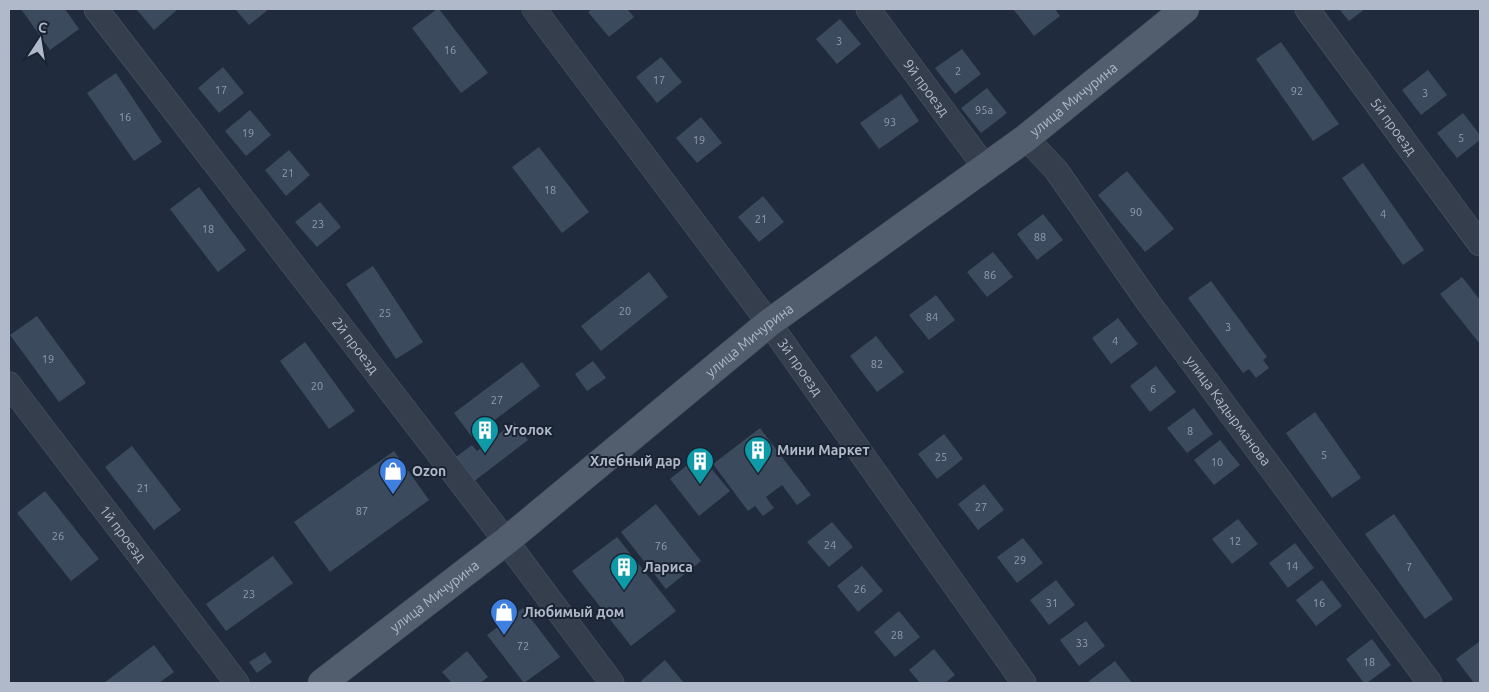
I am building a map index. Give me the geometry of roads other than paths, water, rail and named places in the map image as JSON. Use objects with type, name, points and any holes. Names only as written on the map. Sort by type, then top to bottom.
[{"type":"main road","name":"улица Мичурина","points":[[322,683],[506,541],[769,323],[1026,138],[1182,10]]},
{"type":"street","name":"2й проезд","points":[[96,9],[506,541],[612,683]]},
{"type":"street","name":"3й проезд","points":[[534,9],[769,323],[1024,683]]},
{"type":"street","name":"9й проезд","points":[[868,9],[985,167]]},
{"type":"street","name":"5й проезд","points":[[1307,9],[1480,244]]},
{"type":"street","name":"улица Кадырманова","points":[[1026,138],[1056,170],[1148,302],[1430,683]]},
{"type":"street","name":"1й проезд","points":[[9,384],[237,683]]},
{"type":"place","name":"Уголок","points":[[485,454]]},
{"type":"place","name":"Мини Маркет","points":[[758,474]]},
{"type":"place","name":"Хлебный дар","points":[[700,485]]},
{"type":"place","name":"Ozon","points":[[393,495]]},
{"type":"place","name":"Лариса","points":[[624,591]]},
{"type":"place","name":"Любимый дом","points":[[504,636]]}]
